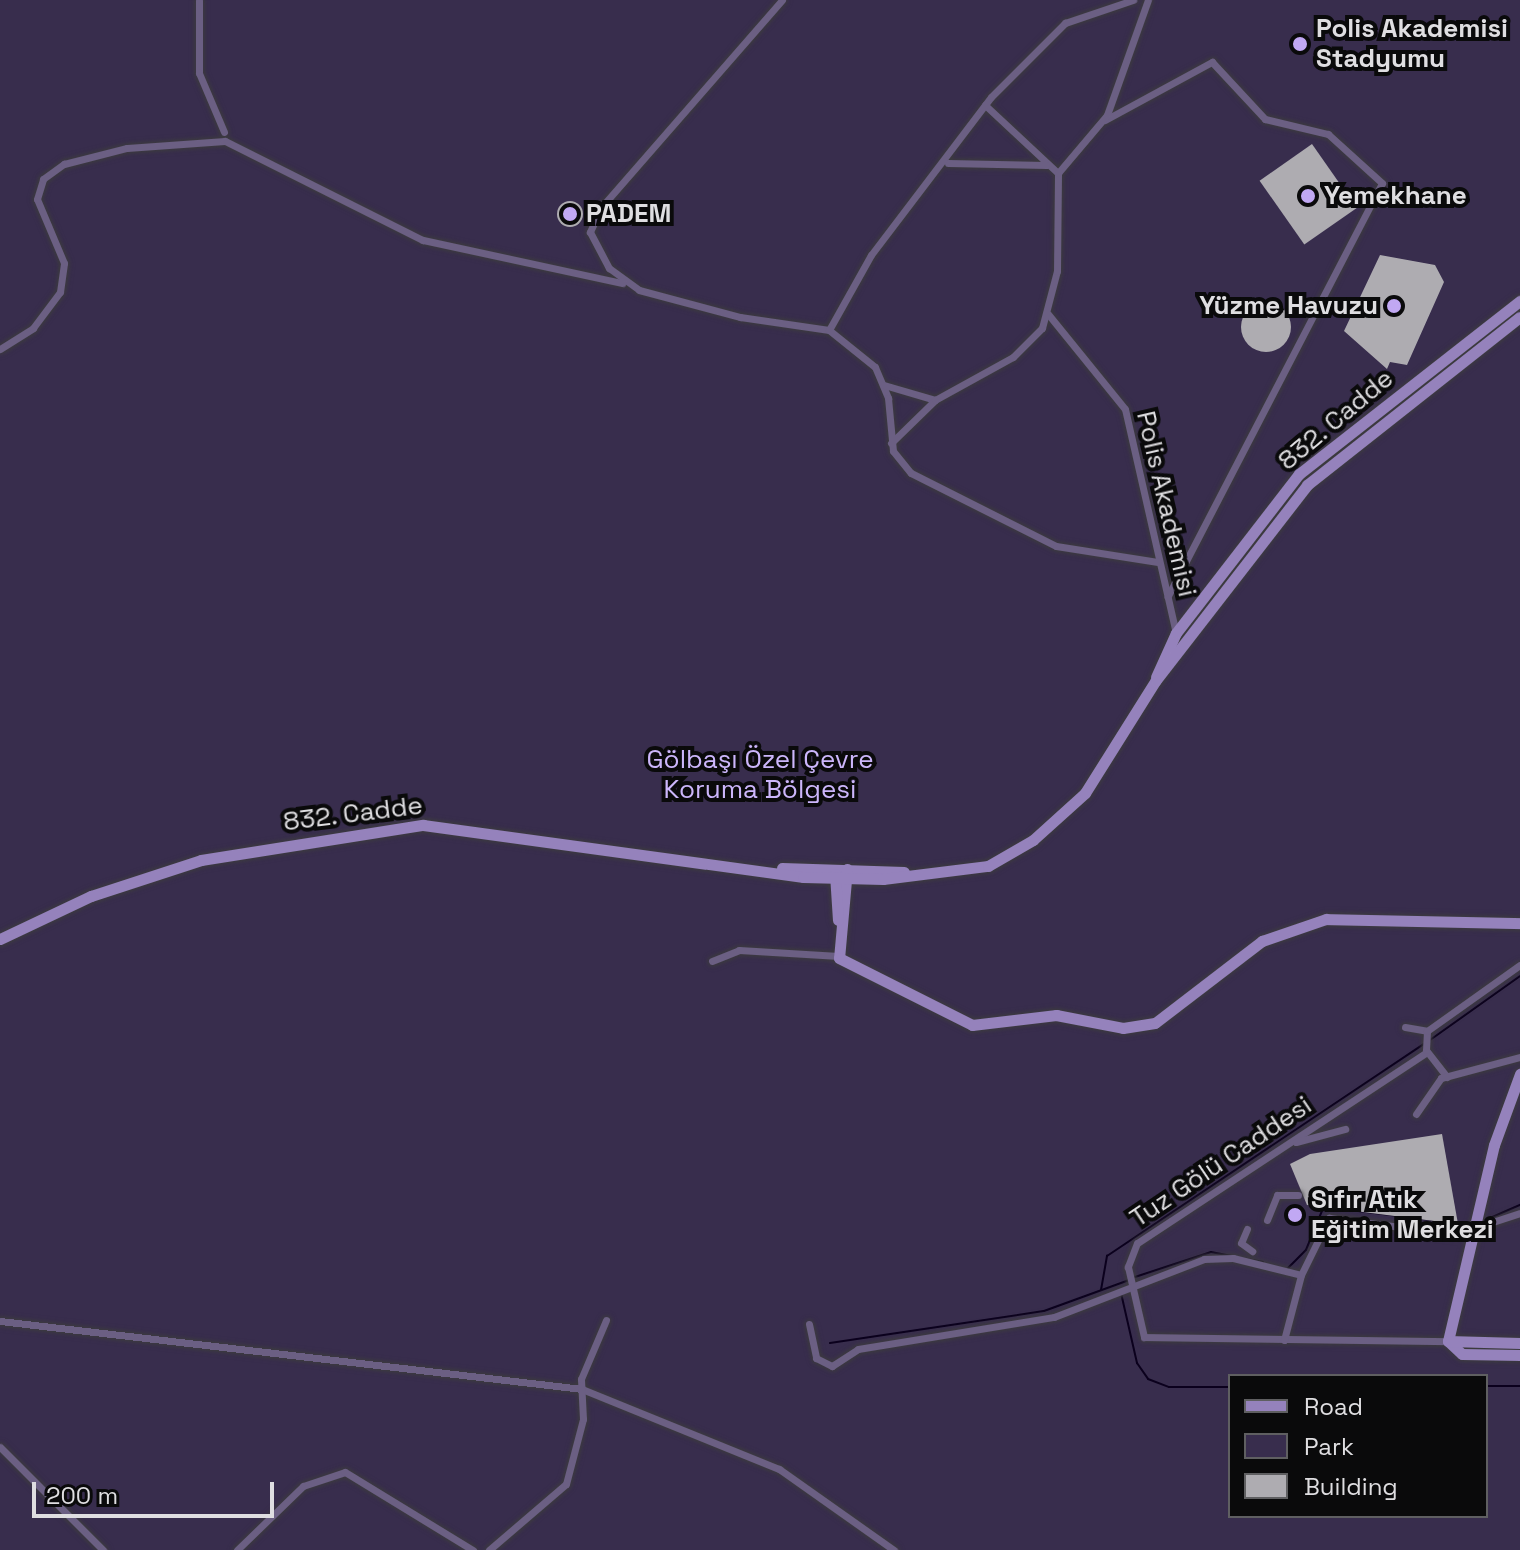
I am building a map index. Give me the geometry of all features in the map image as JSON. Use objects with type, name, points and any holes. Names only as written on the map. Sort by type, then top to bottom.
[{"type":"street","points":[[199,0],[199,73],[224,132]]},
{"type":"street","points":[[622,283],[593,241],[591,224],[782,0]]},
{"type":"street","points":[[829,330],[871,255],[948,163],[985,105],[1065,23],[1133,0]]},
{"type":"street","points":[[1105,120],[1148,0]]},
{"type":"street","points":[[891,443],[935,400],[1013,357],[1048,314],[1058,173],[1105,120],[1212,62],[1265,119],[1328,134],[1382,183],[1167,597]]},
{"type":"street","points":[[985,105],[1058,173]]},
{"type":"street","points":[[0,349],[33,328],[60,292],[64,263],[37,199],[43,179],[64,164],[127,148],[225,141],[423,240],[622,283],[701,309],[829,330],[869,357],[884,385],[891,443],[918,477],[1050,544],[1158,562]]},
{"type":"street","points":[[948,163],[1046,165]]},
{"type":"street","name":"832. Cadde","points":[[1156,680],[1176,633],[1299,474],[1520,301]]},
{"type":"street","name":"Polis Akademisi","points":[[1048,314],[1120,398],[1176,633]]},
{"type":"street","name":"832. Cadde","points":[[0,939],[91,896],[201,860],[406,827],[842,874],[912,873],[988,866],[1045,831],[1096,780],[1156,680],[1307,485],[1520,317]]},
{"type":"street","points":[[1423,378],[1430,388]]},
{"type":"street","points":[[884,385],[935,400]]},
{"type":"street","points":[[839,956],[842,874]]},
{"type":"street","points":[[712,961],[739,950],[839,956],[962,1024],[1056,1015],[1136,1028],[1172,1015],[1235,959],[1298,925],[1377,915],[1520,923]]},
{"type":"street","name":"Tuz Gölü Caddesi","points":[[1126,1285],[1128,1256],[1137,1243],[1286,1145],[1426,1042],[1520,965]]},
{"type":"street","points":[[1405,1027],[1426,1042],[1447,1077]]},
{"type":"street","points":[[1416,1114],[1447,1077],[1520,1057]]},
{"type":"street","points":[[1448,1341],[1474,1226],[1520,1074]]},
{"type":"street","points":[[1286,1145],[1345,1129]]},
{"type":"street","points":[[1267,1220],[1277,1195],[1298,1195]]},
{"type":"street","points":[[1284,1340],[1301,1275],[1323,1225],[1334,1216],[1474,1226],[1520,1213]]},
{"type":"street","points":[[1247,1229],[1241,1243],[1252,1251]]},
{"type":"street","points":[[809,1324],[816,1358],[832,1366],[858,1349],[1041,1320],[1126,1285],[1221,1257],[1301,1275]]},
{"type":"street","points":[[1126,1285],[1144,1337],[1520,1343]]},
{"type":"street","points":[[489,1550],[566,1484],[577,1461],[582,1389],[606,1320]]},
{"type":"street","points":[[0,1321],[582,1389],[779,1469],[894,1550]]},
{"type":"street","points":[[1448,1341],[1462,1354],[1520,1355]]},
{"type":"street","points":[[0,1447],[103,1550]]},
{"type":"street","points":[[237,1550],[303,1486],[345,1472],[473,1550]]},
{"type":"green space","name":"Gölbaşı Özel Çevre Koruma Bölgesi","points":[[0,0],[1520,0],[1520,1550],[0,1550]]},
{"type":"building","name":"Yemekhane","points":[[1312,144],[1357,208],[1304,245],[1260,181]]},
{"type":"building","name":"PADEM","points":[[570,201],[579,205],[583,214],[579,223],[570,227],[561,223],[557,214],[561,205]]},
{"type":"building","name":"Yüzme Havuzu","points":[[1380,255],[1435,265],[1444,282],[1407,365],[1390,362],[1387,369],[1344,331]]},
{"type":"building","points":[[1266,302],[1284,309],[1291,327],[1284,345],[1266,352],[1248,345],[1241,327],[1248,309]]},
{"type":"building","points":[[1442,1134],[1458,1224],[1307,1205],[1290,1164],[1310,1154]]},
{"type":"waterway","points":[[1430,1040],[1520,976]]},
{"type":"waterway","points":[[1101,1290],[1107,1256],[1424,1044]]},
{"type":"waterway","points":[[1481,1222],[1520,1205]]},
{"type":"waterway","points":[[1288,1268],[1306,1250],[1324,1206]]},
{"type":"waterway","points":[[1334,1208],[1471,1225]]},
{"type":"waterway","points":[[1135,1277],[1211,1252],[1263,1262]]},
{"type":"waterway","points":[[830,1343],[1044,1311],[1129,1280]]},
{"type":"waterway","points":[[1121,1293],[1137,1363],[1148,1379],[1169,1387],[1228,1387]]},
{"type":"waterway","points":[[1488,1386],[1520,1386]]},
{"type":"place","name":"Polis Akademisi Stadyumu","points":[[1300,44]]},
{"type":"place","name":"Yemekhane","points":[[1308,196]]},
{"type":"place","name":"PADEM","points":[[570,214]]},
{"type":"place","name":"Yüzme Havuzu","points":[[1394,306]]},
{"type":"place","name":"Sıfır Atık Eğitim Merkezi","points":[[1295,1215]]}]
